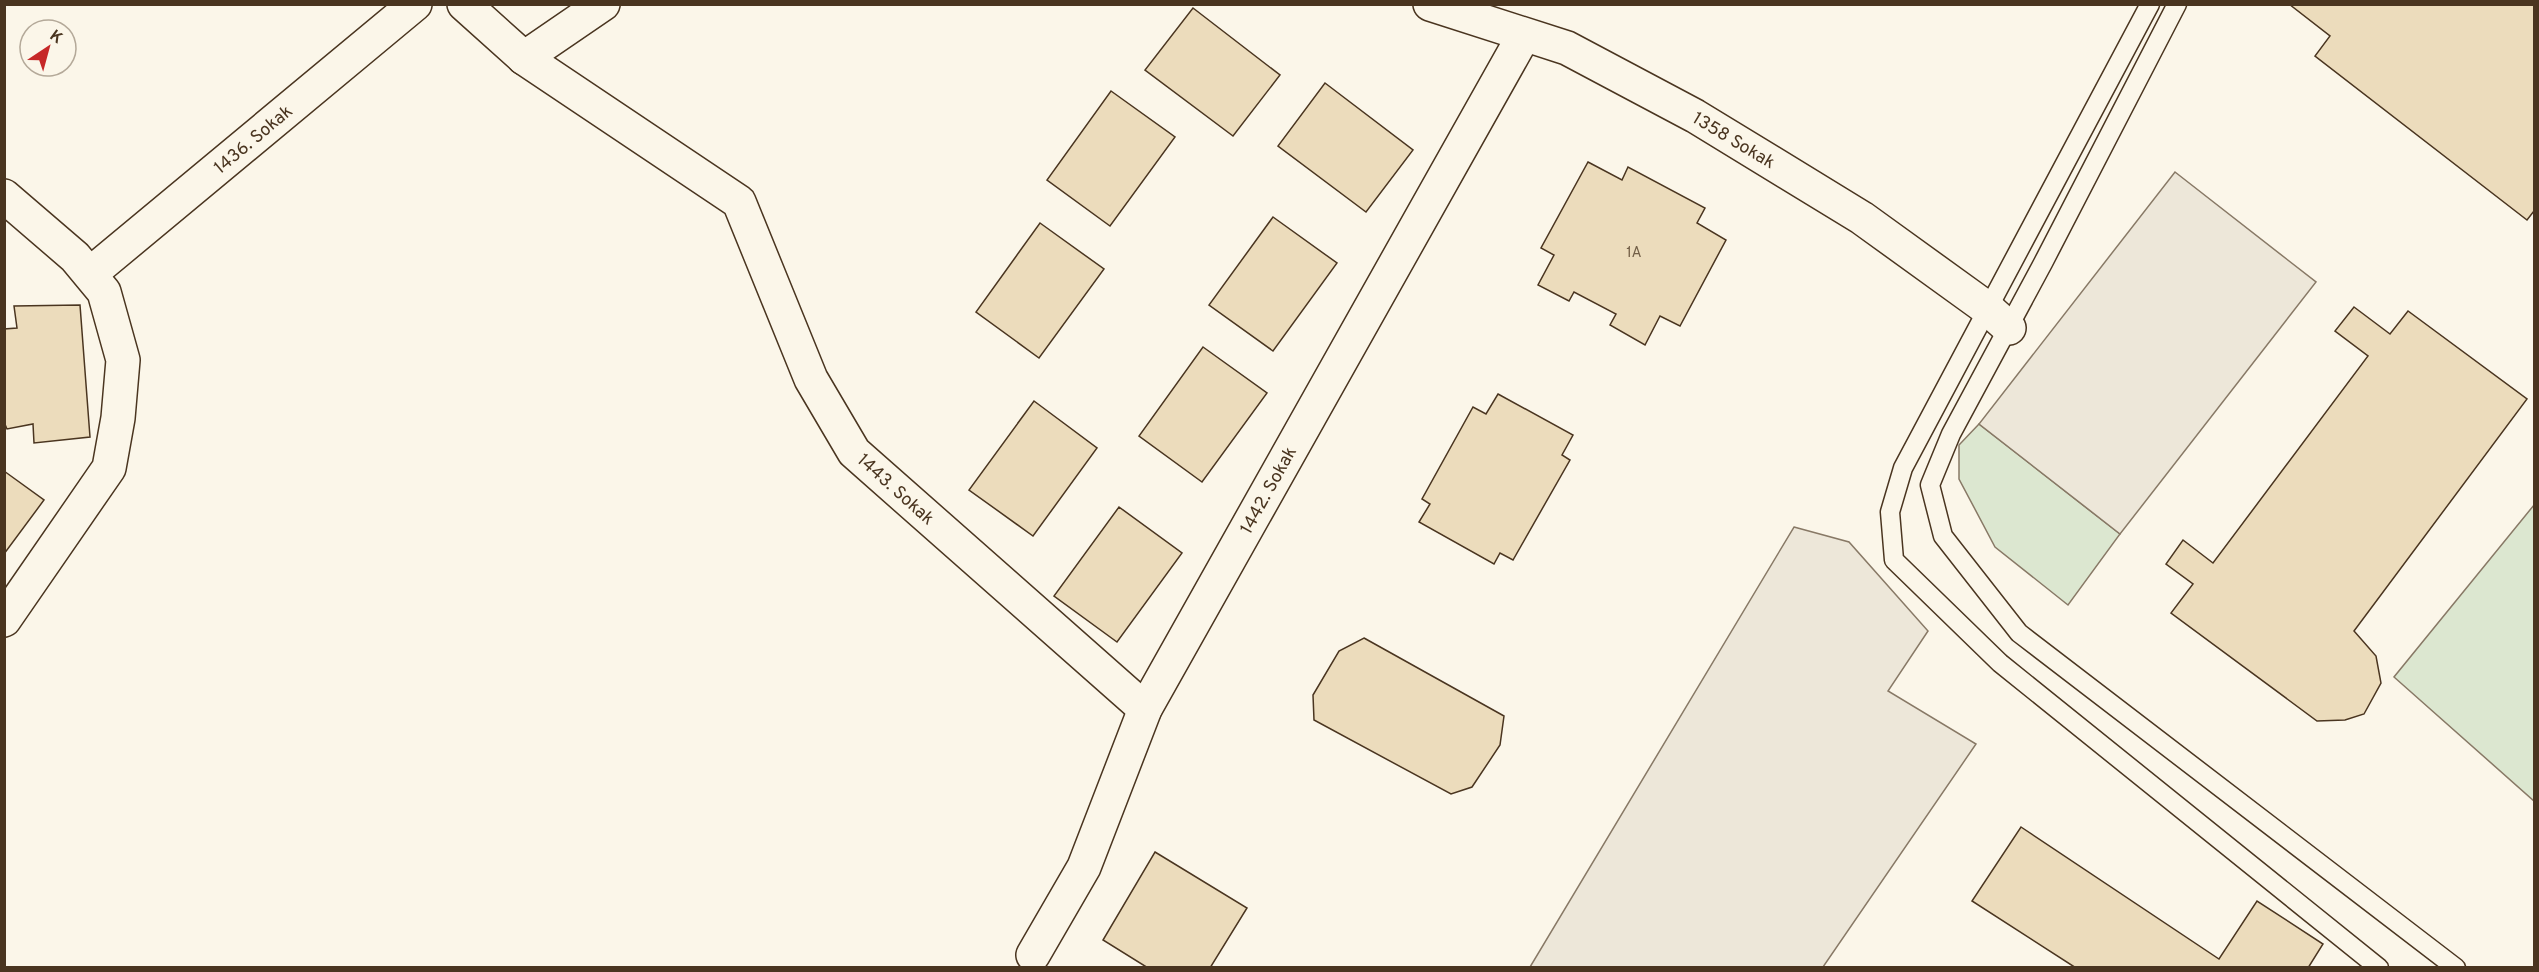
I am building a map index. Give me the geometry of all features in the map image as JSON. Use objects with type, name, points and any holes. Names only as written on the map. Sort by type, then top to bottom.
[{"type":"street","name":"1436. Sokak","points":[[90,274],[415,4]]},
{"type":"street","points":[[465,4],[524,58],[603,4]]},
{"type":"street","name":"1358 Sokak","points":[[1430,4],[1567,48],[1695,116],[1862,218],[1998,318]]},
{"type":"street","name":"1442. Sokak","points":[[1033,955],[1084,867],[1145,709],[1524,34]]},
{"type":"street","name":"1443. Sokak","points":[[524,58],[739,202],[811,380],[854,452],[1145,709]]},
{"type":"street","points":[[4,196],[75,257],[104,292],[123,360],[118,418],[109,468],[4,620]]},
{"type":"lane","points":[[2150,4],[1998,318],[1929,485],[1943,536],[2019,633],[2456,968]]},
{"type":"lane","points":[[2177,4],[1998,318],[1935,405],[1903,468],[1890,512],[1894,560],[2000,663],[2379,968]]},
{"type":"green space","points":[[1979,424],[2120,534],[2068,605],[1995,547],[1959,479],[1959,445]]},
{"type":"green space","points":[[2534,505],[2534,801],[2394,677]]},
{"type":"shaded area","points":[[2175,172],[2316,282],[2120,534],[1979,424]]},
{"type":"shaded area","points":[[1794,527],[1849,542],[1928,631],[1888,691],[1976,744],[1823,967],[1530,967]]},
{"type":"building","points":[[2289,4],[2534,4],[2534,211],[2527,220],[2315,56],[2330,36]]},
{"type":"building","points":[[1193,8],[1280,75],[1233,136],[1145,70]]},
{"type":"building","points":[[1325,83],[1413,150],[1366,212],[1278,146]]},
{"type":"building","points":[[1111,91],[1175,137],[1110,226],[1047,180]]},
{"type":"building","points":[[1588,162],[1622,180],[1628,167],[1705,208],[1697,223],[1726,240],[1680,326],[1660,316],[1645,345],[1610,325],[1616,314],[1574,292],[1569,301],[1538,285],[1554,255],[1541,248]]},
{"type":"building","points":[[1273,217],[1337,263],[1273,351],[1209,305]]},
{"type":"building","points":[[1040,223],[1104,269],[1039,358],[976,312]]},
{"type":"building","points":[[80,305],[90,437],[34,443],[33,424],[7,429],[4,422],[4,329],[17,328],[14,306]]},
{"type":"building","points":[[2354,307],[2390,334],[2408,311],[2527,399],[2354,631],[2376,656],[2381,683],[2364,714],[2345,720],[2317,721],[2171,613],[2193,584],[2166,564],[2183,540],[2213,563],[2368,356],[2335,331]]},
{"type":"building","points":[[1203,347],[1267,393],[1202,482],[1139,436]]},
{"type":"building","points":[[1498,394],[1573,435],[1562,455],[1570,460],[1513,560],[1500,553],[1494,564],[1419,522],[1430,504],[1422,499],[1473,407],[1486,414]]},
{"type":"building","points":[[1034,401],[1097,448],[1033,536],[969,490]]},
{"type":"building","points":[[4,471],[44,500],[4,554]]},
{"type":"building","points":[[1119,507],[1182,553],[1117,642],[1054,596]]},
{"type":"building","points":[[1364,638],[1504,716],[1500,745],[1472,787],[1451,794],[1314,720],[1313,695],[1339,651]]},
{"type":"building","points":[[2021,827],[2219,959],[2257,901],[2323,944],[2308,968],[2076,968],[1972,901]]},
{"type":"building","points":[[1155,852],[1247,908],[1210,968],[1148,968],[1103,940]]}]
